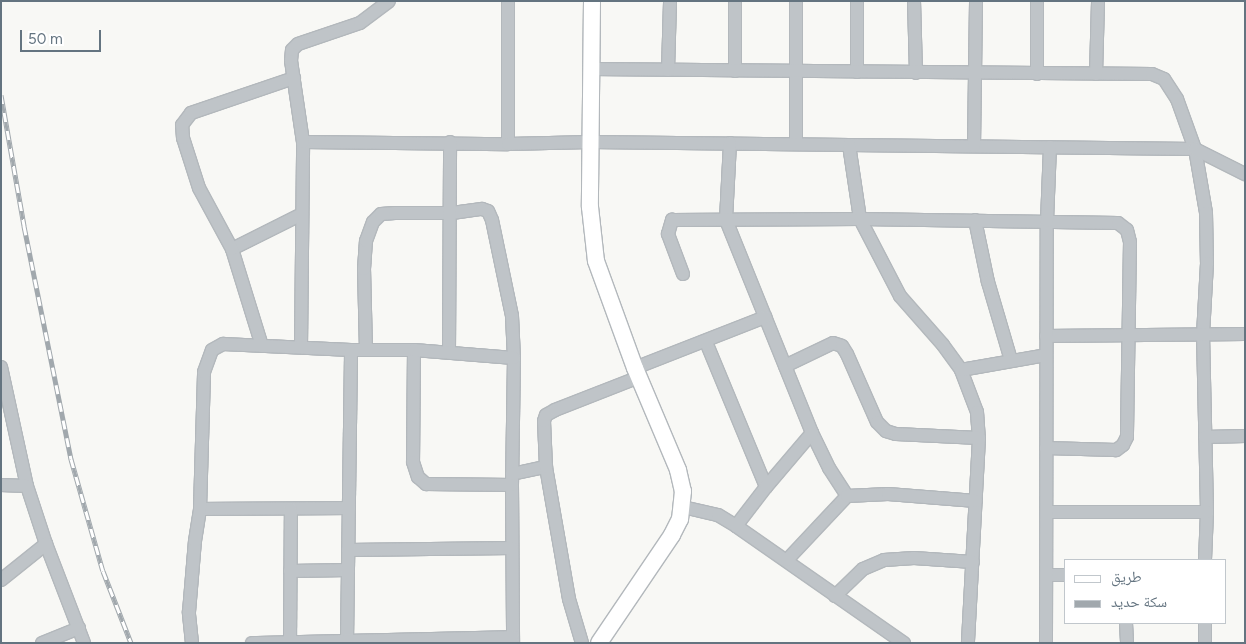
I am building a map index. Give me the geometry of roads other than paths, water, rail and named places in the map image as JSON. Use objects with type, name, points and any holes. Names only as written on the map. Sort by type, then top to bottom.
[{"type":"main road","points":[[592,1],[590,206],[596,261],[637,372],[682,482],[683,506],[672,535],[599,643]]},
{"type":"street","points":[[301,347],[303,142],[292,50],[298,44],[360,23],[389,1]]},
{"type":"street","points":[[508,1],[508,144]]},
{"type":"street","points":[[668,70],[670,1]]},
{"type":"street","points":[[735,1],[735,71]]},
{"type":"street","points":[[796,1],[796,144]]},
{"type":"street","points":[[856,1],[857,72]]},
{"type":"street","points":[[914,1],[916,73]]},
{"type":"street","points":[[974,146],[977,74],[976,1]]},
{"type":"street","points":[[1037,1],[1037,74]]},
{"type":"street","points":[[1096,74],[1098,1]]},
{"type":"street","points":[[591,69],[977,74],[1152,74],[1164,79],[1177,99],[1195,149],[1206,213],[1207,262],[1203,334],[1205,559]]},
{"type":"street","points":[[262,346],[232,249],[199,188],[183,138],[182,125],[191,113],[294,78]]},
{"type":"street","points":[[303,142],[508,144],[590,142],[730,143],[1195,149],[1245,174]]},
{"type":"street","points":[[450,142],[452,212],[450,352]]},
{"type":"street","points":[[730,143],[726,220],[812,433],[829,468],[847,496]]},
{"type":"street","points":[[849,145],[860,219],[900,296],[943,345],[961,370],[977,412],[979,438],[968,643]]},
{"type":"street","points":[[1046,643],[1048,512],[1046,448],[1046,221],[1050,147]]},
{"type":"street","points":[[252,643],[513,640],[512,479],[514,358],[512,316],[492,220],[488,211],[482,209],[452,212],[381,214],[374,222],[366,241],[364,269],[366,350]]},
{"type":"street","points":[[232,249],[302,214]]},
{"type":"street","points":[[683,274],[668,234],[672,220],[860,219],[1118,223],[1127,230],[1130,242],[1127,437],[1123,445],[1116,450],[1046,448]]},
{"type":"street","points":[[975,220],[988,282],[1011,360]]},
{"type":"street","points":[[582,643],[569,599],[546,467],[543,435],[546,415],[637,372],[765,317]]},
{"type":"street","points":[[1046,336],[1245,334]]},
{"type":"street","points":[[706,342],[766,487]]},
{"type":"street","points":[[785,366],[833,343],[842,346],[877,422],[886,431],[896,434],[979,438]]},
{"type":"street","points":[[192,643],[190,612],[195,541],[200,509],[204,372],[212,350],[223,344],[351,350],[414,350],[514,358]]},
{"type":"street","points":[[347,641],[351,350]]},
{"type":"street","points":[[414,350],[413,462],[418,477],[426,484],[512,479],[546,467]]},
{"type":"street","points":[[961,370],[1046,355]]},
{"type":"street","points":[[1,366],[27,486],[46,544],[84,643]]},
{"type":"street","points":[[736,526],[812,433]]},
{"type":"street","points":[[1205,437],[1245,436]]},
{"type":"street","points":[[1,485],[27,486]]},
{"type":"street","points":[[787,560],[847,496],[888,494],[976,501]]},
{"type":"street","points":[[683,506],[718,515],[736,526],[904,643]]},
{"type":"street","points":[[200,509],[349,508]]},
{"type":"street","points":[[290,642],[291,509]]},
{"type":"street","points":[[1048,512],[1206,512]]},
{"type":"street","points":[[1,580],[46,544]]},
{"type":"street","points":[[348,550],[512,548]]},
{"type":"street","points":[[835,596],[863,569],[884,560],[914,558],[972,562]]},
{"type":"street","points":[[290,571],[348,570]]},
{"type":"street","points":[[1047,575],[1064,575]]},
{"type":"street","points":[[1126,624],[1126,643]]},
{"type":"street","points":[[1205,624],[1205,643]]},
{"type":"street","points":[[42,643],[79,628]]},
{"type":"railway","points":[[1,95],[24,226],[71,459],[103,571],[131,643]]}]
